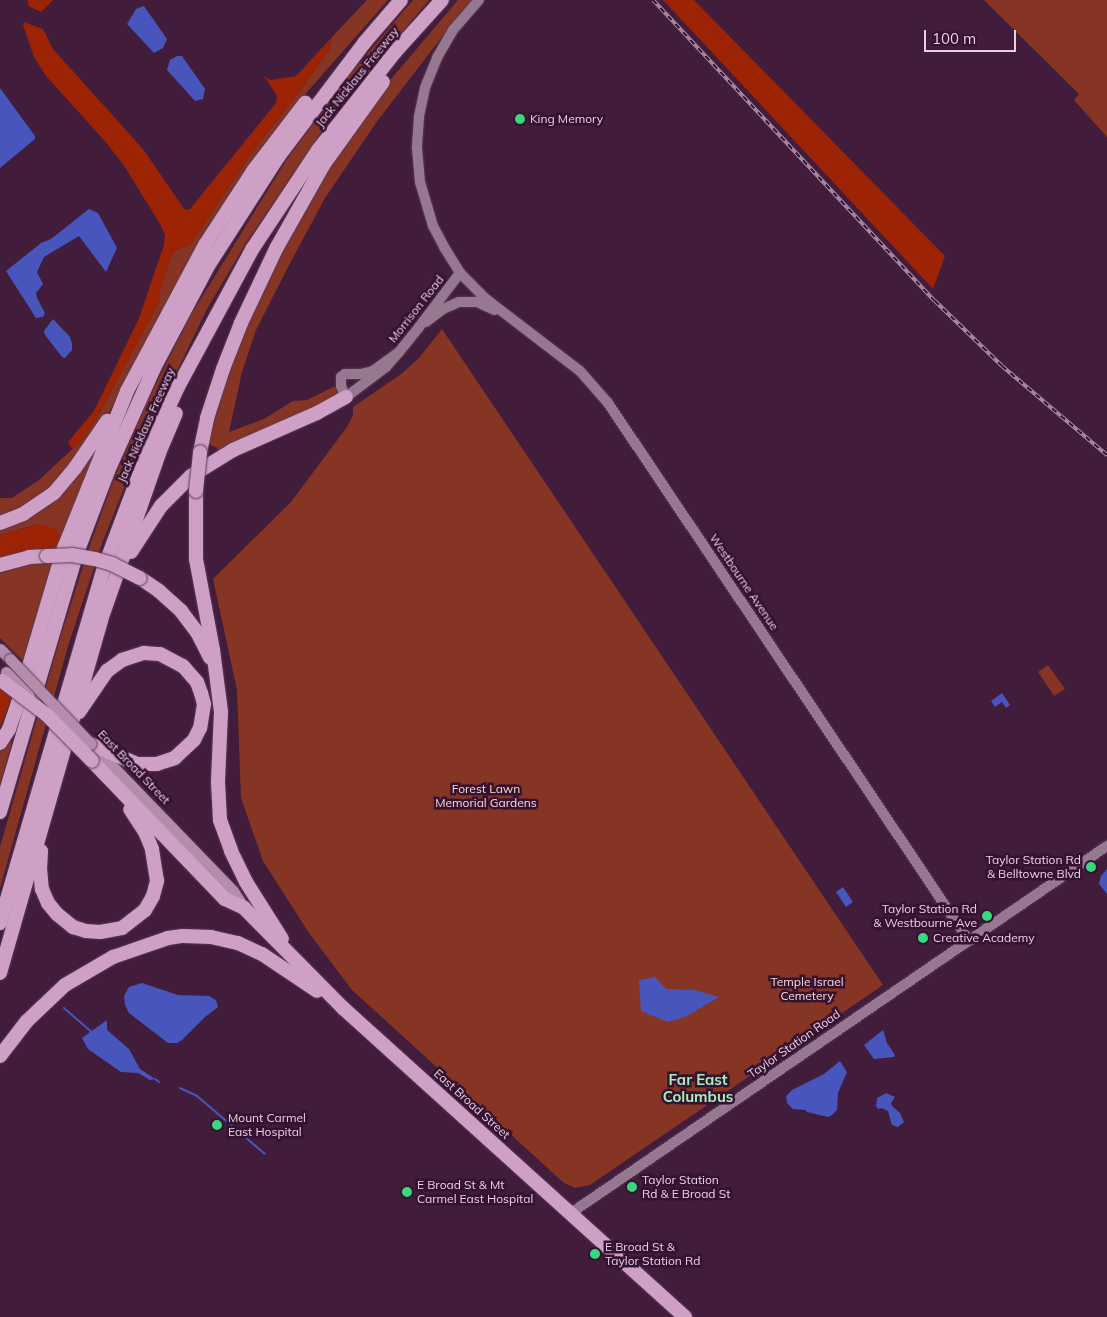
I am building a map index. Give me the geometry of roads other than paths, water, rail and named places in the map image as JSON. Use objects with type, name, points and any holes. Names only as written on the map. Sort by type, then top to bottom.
[{"type":"highway","name":"Jack Nicklaus Freeway","points":[[0,812],[75,558],[108,471],[180,315],[234,222],[294,134],[365,42],[401,0]]},
{"type":"highway","name":"Jack Nicklaus Freeway","points":[[0,923],[105,565],[122,518],[178,387],[239,273],[318,150],[390,58],[443,0]]},
{"type":"highway","points":[[296,961],[246,882],[231,851],[220,820],[218,782],[221,712],[219,690],[196,559],[196,491],[200,452],[207,418],[223,369],[254,293],[280,240],[324,164],[348,128],[434,17],[443,0]]},
{"type":"highway","points":[[0,742],[9,729],[18,703],[64,548],[127,392],[187,277],[253,171],[327,77],[365,42]]},
{"type":"highway","points":[[0,973],[113,585],[159,453],[239,273]]},
{"type":"highway","points":[[0,523],[23,514],[54,493],[93,444],[127,392]]},
{"type":"highway","points":[[113,585],[151,520],[170,495],[191,476],[233,450],[317,413],[346,397]]},
{"type":"highway","points":[[0,565],[29,557],[72,555],[112,564],[140,578],[165,596],[189,621],[207,652],[219,690]]},
{"type":"highway","points":[[70,728],[100,680],[115,664],[129,657],[144,653],[160,654],[183,666],[197,682],[204,704],[200,728],[194,740],[175,758],[156,764],[137,764],[91,744]]},
{"type":"highway","name":"East Broad Street","points":[[4,671],[226,899],[244,908],[343,1008],[685,1317]]},
{"type":"highway","points":[[48,806],[40,868],[42,889],[52,910],[73,926],[93,932],[115,930],[134,920],[145,910],[155,889],[157,873],[153,854],[137,820],[92,761]]},
{"type":"highway","points":[[0,1056],[35,1012],[75,979],[94,967],[134,948],[183,936],[211,937],[238,943],[262,954],[343,1008]]},
{"type":"main road","name":"East Broad Street","points":[[0,649],[4,671],[91,744],[233,891],[244,908]]},
{"type":"street","name":"Morrison Road","points":[[346,397],[370,380],[399,352],[460,273],[438,236],[425,204],[418,166],[417,132],[425,88],[437,58],[453,30],[479,0]]},
{"type":"street","name":"Westbourne Avenue","points":[[460,273],[486,299],[580,371],[608,403],[969,941]]},
{"type":"street","points":[[419,327],[443,309],[468,301],[508,316]]},
{"type":"street","points":[[346,397],[341,386],[341,377],[345,374],[362,374],[373,370],[399,352]]},
{"type":"street","name":"Taylor Station Road","points":[[571,1214],[1107,846]]},
{"type":"waterway","points":[[64,1008],[92,1032]]},
{"type":"waterway","points":[[155,1079],[159,1082]]},
{"type":"waterway","points":[[180,1088],[197,1096],[265,1154]]},
{"type":"railway","points":[[653,0],[935,301],[1002,366],[1107,455]]},
{"type":"place","name":"King Memory","points":[[520,119]]},
{"type":"place","name":"Taylor Station Rd & Belltowne Blvd","points":[[1091,867]]},
{"type":"place","name":"Taylor Station Rd & Westbourne Ave","points":[[987,916]]},
{"type":"place","name":"Creative Academy","points":[[923,938]]},
{"type":"place","name":"Mount Carmel East Hospital","points":[[217,1125]]},
{"type":"place","name":"Taylor Station Rd & E Broad St","points":[[632,1187]]},
{"type":"place","name":"E Broad St & Mt Carmel East Hospital","points":[[407,1192]]},
{"type":"place","name":"E Broad St & Taylor Station Rd","points":[[595,1254]]},
{"type":"district","name":"Far East Columbus","points":[[698,1088]]},
{"type":"park label","name":"Forest Lawn Memorial Gardens","points":[[486,796]]},
{"type":"park label","name":"Temple Israel Cemetery","points":[[807,989]]}]
